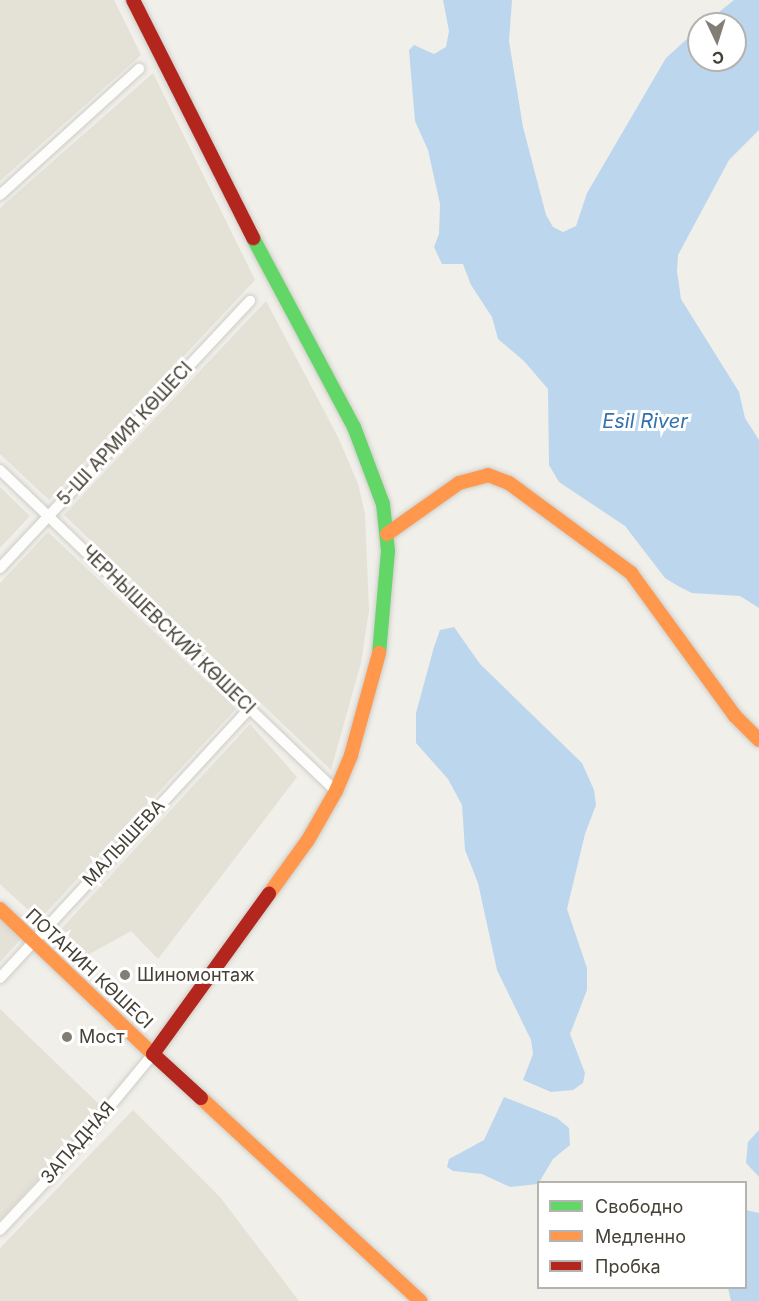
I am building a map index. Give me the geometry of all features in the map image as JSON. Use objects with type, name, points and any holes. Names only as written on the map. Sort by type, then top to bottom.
[{"type":"main road","points":[[134,0],[273,276],[354,427],[383,504],[387,534],[385,614],[377,668],[336,791],[308,840],[153,1054]]},
{"type":"main road","points":[[387,534],[459,483],[488,475],[509,483],[631,573],[735,716],[759,740]]},
{"type":"main road","name":"ПОТАНИН КӨШЕСІ","points":[[0,909],[420,1301]]},
{"type":"street","points":[[0,195],[139,69]]},
{"type":"street","name":"5-ШІ АРМИЯ КӨШЕСІ","points":[[0,568],[250,301]]},
{"type":"street","name":"ЧЕРНЫШЕВСКИЙ КӨШЕСІ","points":[[0,470],[336,791]]},
{"type":"street","name":"МАЛЫШЕВА","points":[[0,978],[250,708]]},
{"type":"street","name":"ЗАПАДНАЯ","points":[[0,1230],[61,1165],[153,1054]]},
{"type":"shaded area","points":[[0,0],[114,0],[141,55],[0,181]]},
{"type":"shaded area","points":[[153,73],[255,280],[49,500],[0,454],[0,208]]},
{"type":"shaded area","points":[[266,301],[338,437],[358,484],[365,514],[369,611],[361,663],[331,770],[64,515]]},
{"type":"shaded area","points":[[0,487],[30,516],[0,548]]},
{"type":"shaded area","points":[[48,532],[236,709],[39,920],[0,884],[0,583]]},
{"type":"shaded area","points":[[250,724],[297,777],[158,959],[131,931],[86,956],[53,938]]},
{"type":"shaded area","points":[[0,919],[21,939],[0,962]]},
{"type":"shaded area","points":[[0,1009],[104,1109],[0,1220]]},
{"type":"shaded area","points":[[133,1110],[220,1197],[299,1301],[0,1301],[0,1248]]},
{"type":"water","name":"Esil River","points":[[443,0],[512,0],[509,41],[523,127],[546,215],[553,227],[563,232],[576,226],[587,193],[666,58],[687,39],[687,72],[747,72],[747,12],[719,12],[734,0],[759,0],[759,130],[729,160],[678,255],[677,271],[681,299],[739,392],[745,418],[759,440],[759,608],[740,596],[692,593],[665,578],[625,526],[559,482],[549,465],[548,389],[524,361],[498,339],[492,317],[471,285],[463,264],[442,264],[434,247],[439,234],[440,204],[428,150],[415,121],[409,50],[414,45],[434,54],[446,47],[449,31]]},
{"type":"water","points":[[454,627],[480,664],[582,763],[594,790],[596,805],[585,834],[567,909],[587,968],[587,990],[570,1034],[585,1073],[583,1083],[573,1090],[551,1092],[523,1080],[533,1054],[531,1040],[497,970],[478,883],[465,850],[462,805],[448,779],[416,743],[416,713],[434,647],[440,630]]},
{"type":"water","points":[[504,1097],[557,1118],[569,1128],[570,1145],[553,1159],[537,1184],[510,1187],[482,1174],[453,1171],[447,1167],[449,1159],[484,1140]]},
{"type":"water","points":[[759,1130],[759,1177],[746,1163],[748,1142]]},
{"type":"water","points":[[747,1210],[759,1213],[759,1301],[731,1301],[728,1289],[747,1289]]},
{"type":"traffic: fast","points":[[253,238],[354,427],[383,504],[388,551],[379,653]]},
{"type":"traffic: slow","points":[[387,534],[459,483],[488,475],[509,483],[631,573],[735,716],[759,740]]},
{"type":"traffic: slow","points":[[269,894],[308,840],[336,791],[351,755],[379,653]]},
{"type":"traffic: slow","points":[[0,909],[153,1054]]},
{"type":"traffic: slow","points":[[201,1098],[420,1301]]},
{"type":"traffic: jam","points":[[133,0],[253,238]]},
{"type":"traffic: jam","points":[[201,1098],[153,1054],[269,894]]},
{"type":"place","name":"Шиномонтаж","points":[[125,975]]},
{"type":"place","name":"Мост","points":[[67,1037]]}]
